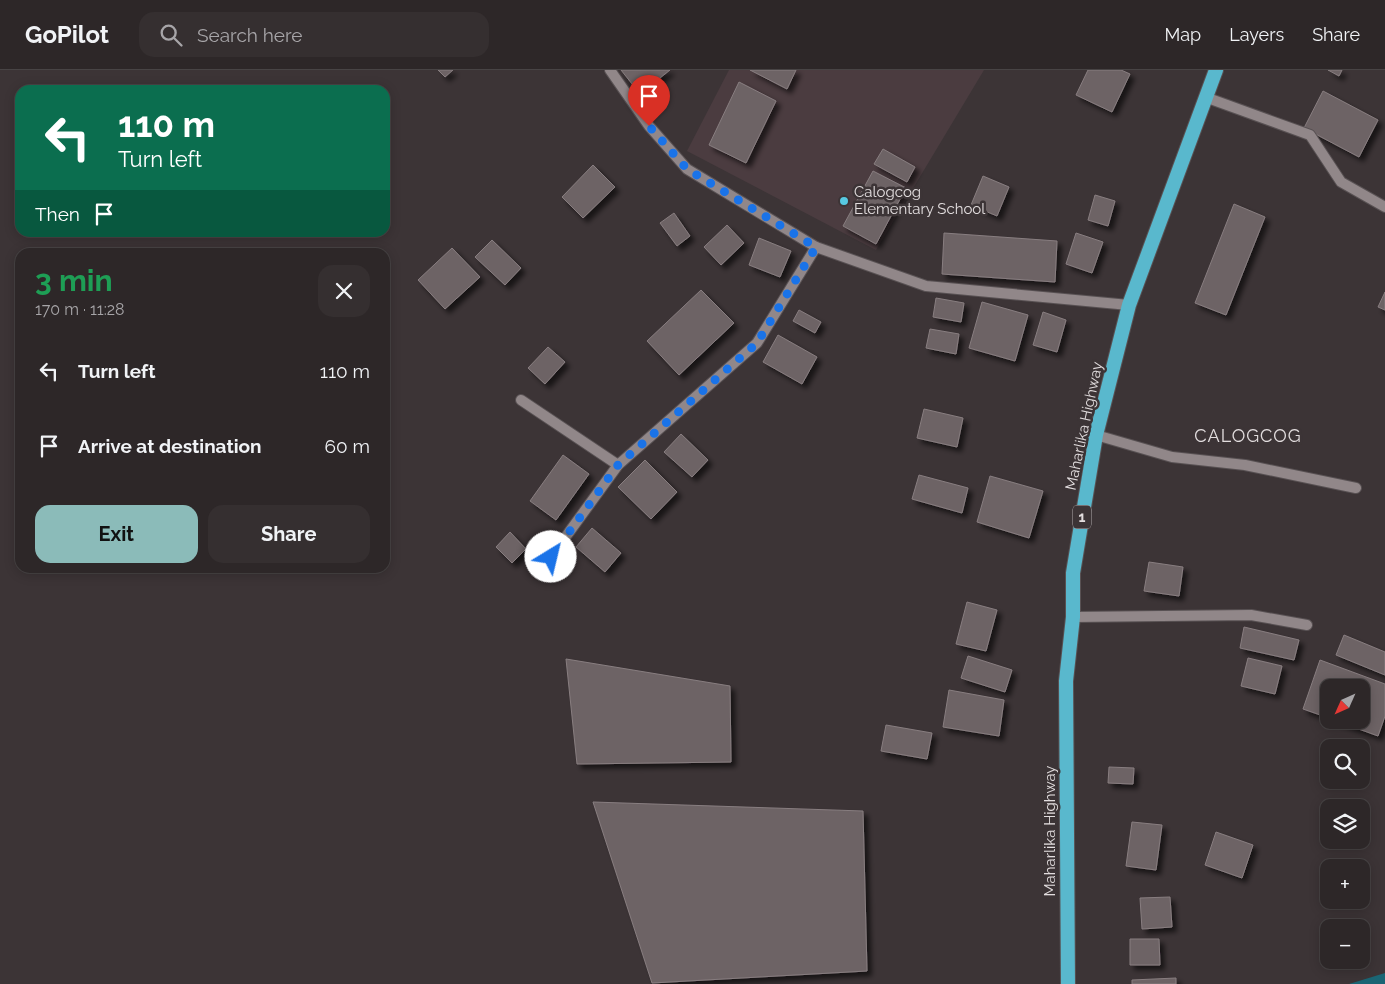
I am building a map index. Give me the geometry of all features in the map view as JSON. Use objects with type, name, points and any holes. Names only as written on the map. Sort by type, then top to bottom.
[{"type":"highway","name":"Maharlika Highway","points":[[1068,984],[1066,681],[1073,616],[1073,573],[1096,435],[1128,306],[1216,70]]},
{"type":"street","points":[[610,70],[649,126],[687,169],[816,247],[926,286],[1128,306]]},
{"type":"street","points":[[1205,97],[1310,135],[1341,182],[1385,207]]},
{"type":"street","points":[[551,557],[618,465],[757,343],[816,247]]},
{"type":"street","points":[[521,400],[618,465]]},
{"type":"street","points":[[1096,435],[1172,457],[1245,465],[1356,488]]},
{"type":"street","points":[[1073,616],[1251,615],[1307,625]]},
{"type":"shaded area","name":"Calogcog Elementary School","points":[[729,70],[984,70],[876,250],[687,151]]},
{"type":"water","points":[[1385,973],[1385,984],[1349,984]]},
{"type":"building","points":[[438,70],[453,70],[445,77]]},
{"type":"building","points":[[621,70],[670,70],[640,94]]},
{"type":"building","points":[[750,70],[796,70],[787,89]]},
{"type":"building","points":[[1088,70],[1121,70],[1130,74],[1112,112],[1076,95]]},
{"type":"building","points":[[1328,70],[1342,70],[1339,76]]},
{"type":"building","points":[[739,82],[776,101],[746,163],[709,145]]},
{"type":"building","points":[[1323,91],[1378,120],[1359,157],[1304,128]]},
{"type":"building","points":[[883,149],[915,167],[907,182],[874,164]]},
{"type":"building","points":[[593,165],[615,187],[583,218],[562,197]]},
{"type":"building","points":[[873,171],[906,188],[876,244],[843,226]]},
{"type":"building","points":[[983,176],[1009,187],[997,216],[971,205]]},
{"type":"building","points":[[1095,195],[1115,201],[1108,226],[1088,220]]},
{"type":"building","points":[[1234,204],[1265,217],[1226,315],[1195,303]]},
{"type":"building","points":[[674,213],[690,236],[677,246],[660,223]]},
{"type":"building","points":[[727,225],[744,243],[721,265],[704,247]]},
{"type":"building","points":[[944,233],[1057,241],[1055,282],[942,274]]},
{"type":"building","points":[[1076,233],[1103,242],[1092,273],[1066,264]]},
{"type":"building","points":[[759,238],[791,251],[780,277],[749,265]]},
{"type":"building","points":[[492,240],[521,268],[505,285],[475,257]]},
{"type":"building","points":[[452,248],[480,277],[445,309],[418,280]]},
{"type":"building","points":[[701,290],[734,323],[679,375],[647,341]]},
{"type":"building","points":[[1385,292],[1385,310],[1378,307]]},
{"type":"building","points":[[936,298],[964,303],[961,322],[933,317]]},
{"type":"building","points":[[982,302],[1028,315],[1015,361],[969,348]]},
{"type":"building","points":[[799,310],[821,322],[815,333],[793,321]]},
{"type":"building","points":[[1043,312],[1066,320],[1057,352],[1033,345]]},
{"type":"building","points":[[930,329],[959,334],[956,354],[926,348]]},
{"type":"building","points":[[778,335],[817,357],[802,384],[763,362]]},
{"type":"building","points":[[548,347],[565,362],[545,384],[528,368]]},
{"type":"building","points":[[924,409],[963,418],[957,447],[917,438]]},
{"type":"building","points":[[681,434],[708,460],[692,477],[664,452]]},
{"type":"building","points":[[563,455],[589,474],[556,520],[530,501]]},
{"type":"building","points":[[645,460],[677,492],[651,519],[618,487]]},
{"type":"building","points":[[919,475],[968,488],[962,513],[912,499]]},
{"type":"building","points":[[990,476],[1043,491],[1029,538],[977,522]]},
{"type":"building","points":[[592,528],[621,553],[605,572],[576,547]]},
{"type":"building","points":[[510,532],[526,549],[512,563],[496,547]]},
{"type":"building","points":[[1149,562],[1183,567],[1179,596],[1144,591]]},
{"type":"building","points":[[967,602],[997,610],[986,651],[956,644]]},
{"type":"building","points":[[1244,627],[1299,640],[1294,660],[1240,648]]},
{"type":"building","points":[[1344,635],[1385,652],[1385,675],[1336,655]]},
{"type":"building","points":[[968,656],[1012,670],[1005,692],[961,678]]},
{"type":"building","points":[[1248,658],[1282,666],[1275,694],[1241,686]]},
{"type":"building","points":[[566,659],[730,686],[731,762],[577,764]]},
{"type":"building","points":[[1320,660],[1385,684],[1385,716],[1378,736],[1359,729],[1370,729],[1370,679],[1320,679],[1320,715],[1303,709]]},
{"type":"building","points":[[949,690],[1004,700],[999,736],[943,727]]},
{"type":"building","points":[[886,725],[932,733],[927,759],[881,751]]},
{"type":"building","points":[[1109,767],[1134,768],[1133,784],[1108,783]]},
{"type":"building","points":[[593,802],[863,811],[867,971],[652,983]]},
{"type":"building","points":[[1132,822],[1162,825],[1156,870],[1126,866]]},
{"type":"building","points":[[1216,832],[1253,845],[1242,878],[1205,865]]},
{"type":"building","points":[[1170,897],[1172,927],[1142,929],[1140,898]]},
{"type":"building","points":[[1130,939],[1159,939],[1160,965],[1130,965]]},
{"type":"building","points":[[1176,978],[1176,984],[1132,984],[1132,980]]},
{"type":"place","name":"Calogcog Elementary School","points":[[844,201]]},
{"type":"district","name":"CALOGCOG","points":[[1248,436]]},
{"type":"route","points":[[551,557],[618,465],[757,343],[816,247],[687,169],[649,126]]}]
